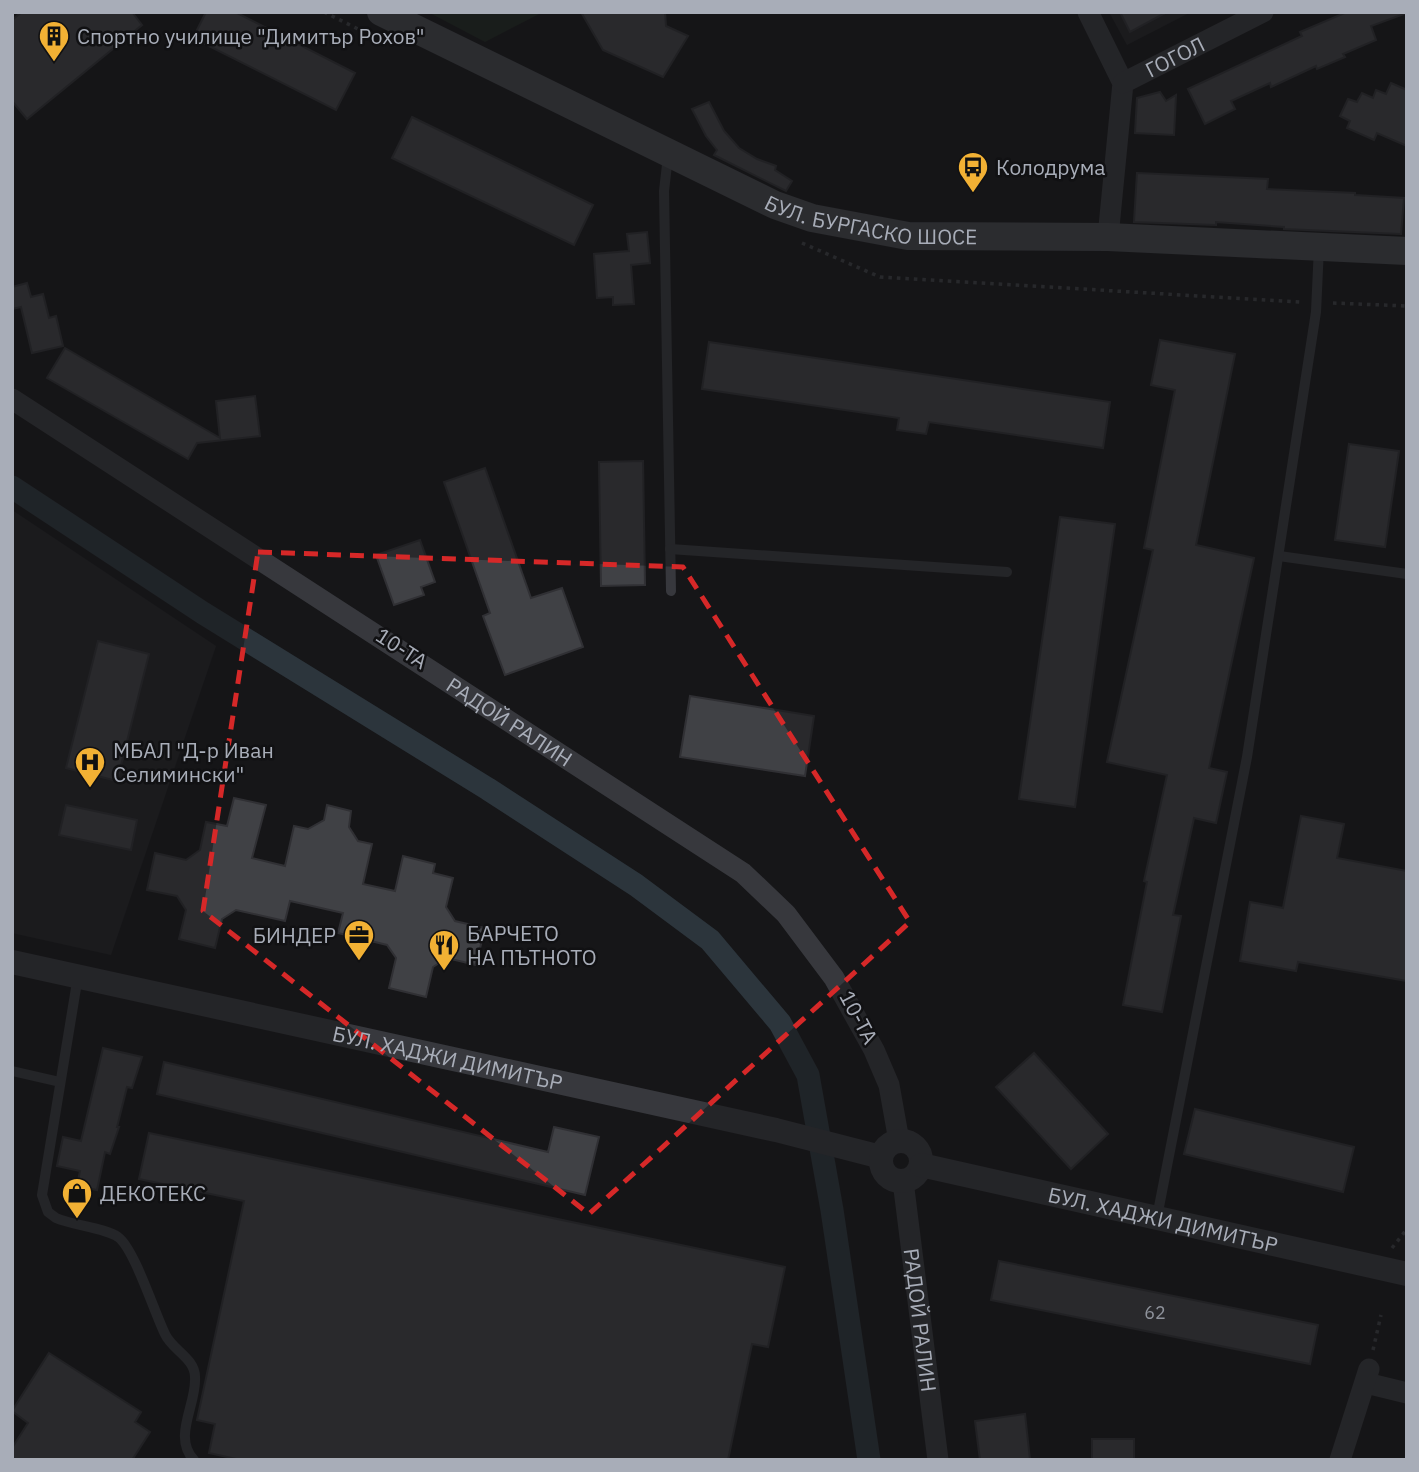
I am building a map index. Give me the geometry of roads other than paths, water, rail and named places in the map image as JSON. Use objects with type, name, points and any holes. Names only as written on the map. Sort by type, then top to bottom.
[{"type":"main road","name":"БУЛ. БУРГАСКО ШОСЕ","points":[[381,12],[775,205],[812,218],[908,236],[1108,237],[1407,251]]},
{"type":"street","points":[[1087,12],[1123,83],[1108,237]]},
{"type":"street","name":"ГОГОЛ","points":[[1123,83],[1263,12]]},
{"type":"street","name":"РАДОЙ РАЛИН","points":[[12,399],[743,873],[786,914],[834,978],[874,1050],[889,1086],[880,1150]]},
{"type":"street","name":"БУЛ. ХАДЖИ ДИМИТЪР","points":[[12,962],[776,1130],[880,1150]]},
{"type":"street","points":[[915,1146],[920,1154],[912,1173],[888,1177],[882,1168],[880,1150],[915,1146]]},
{"type":"street","name":"РАДОЙ РАЛИН","points":[[912,1173],[938,1460]]},
{"type":"street","name":"БУЛ. ХАДЖИ ДИМИТЪР","points":[[912,1173],[1157,1217],[1407,1274]]},
{"type":"street","points":[[1340,1460],[1367,1376],[1407,1393]]},
{"type":"lane","points":[[668,153],[664,191],[671,591]]},
{"type":"lane","points":[[1157,1217],[1247,757],[1316,312],[1318,247]]},
{"type":"lane","points":[[670,549],[1007,572]]},
{"type":"lane","points":[[1279,556],[1407,574]]},
{"type":"lane","points":[[78,976],[42,1187],[44,1203],[55,1218],[118,1237],[129,1252],[168,1340],[194,1368],[195,1381],[184,1440],[188,1454],[194,1460]]},
{"type":"lane","points":[[12,1071],[60,1082]]},
{"type":"waterway","points":[[12,487],[203,613],[488,789],[636,885],[710,940],[780,1023],[808,1075],[832,1210],[869,1460]]},
{"type":"place","name":"Спортно училище \"Димитър Рохов\"","points":[[54,63]]},
{"type":"place","name":"Колодрума","points":[[973,194]]},
{"type":"place","name":"МБАЛ \"Д-р Иван Селимински\"","points":[[90,789]]},
{"type":"place","name":"БИНДЕР","points":[[359,962]]},
{"type":"place","name":"БАРЧЕТО НА ПЪТНОТО","points":[[444,972]]},
{"type":"place","name":"ДЕКОТЕКС","points":[[77,1220]]}]
